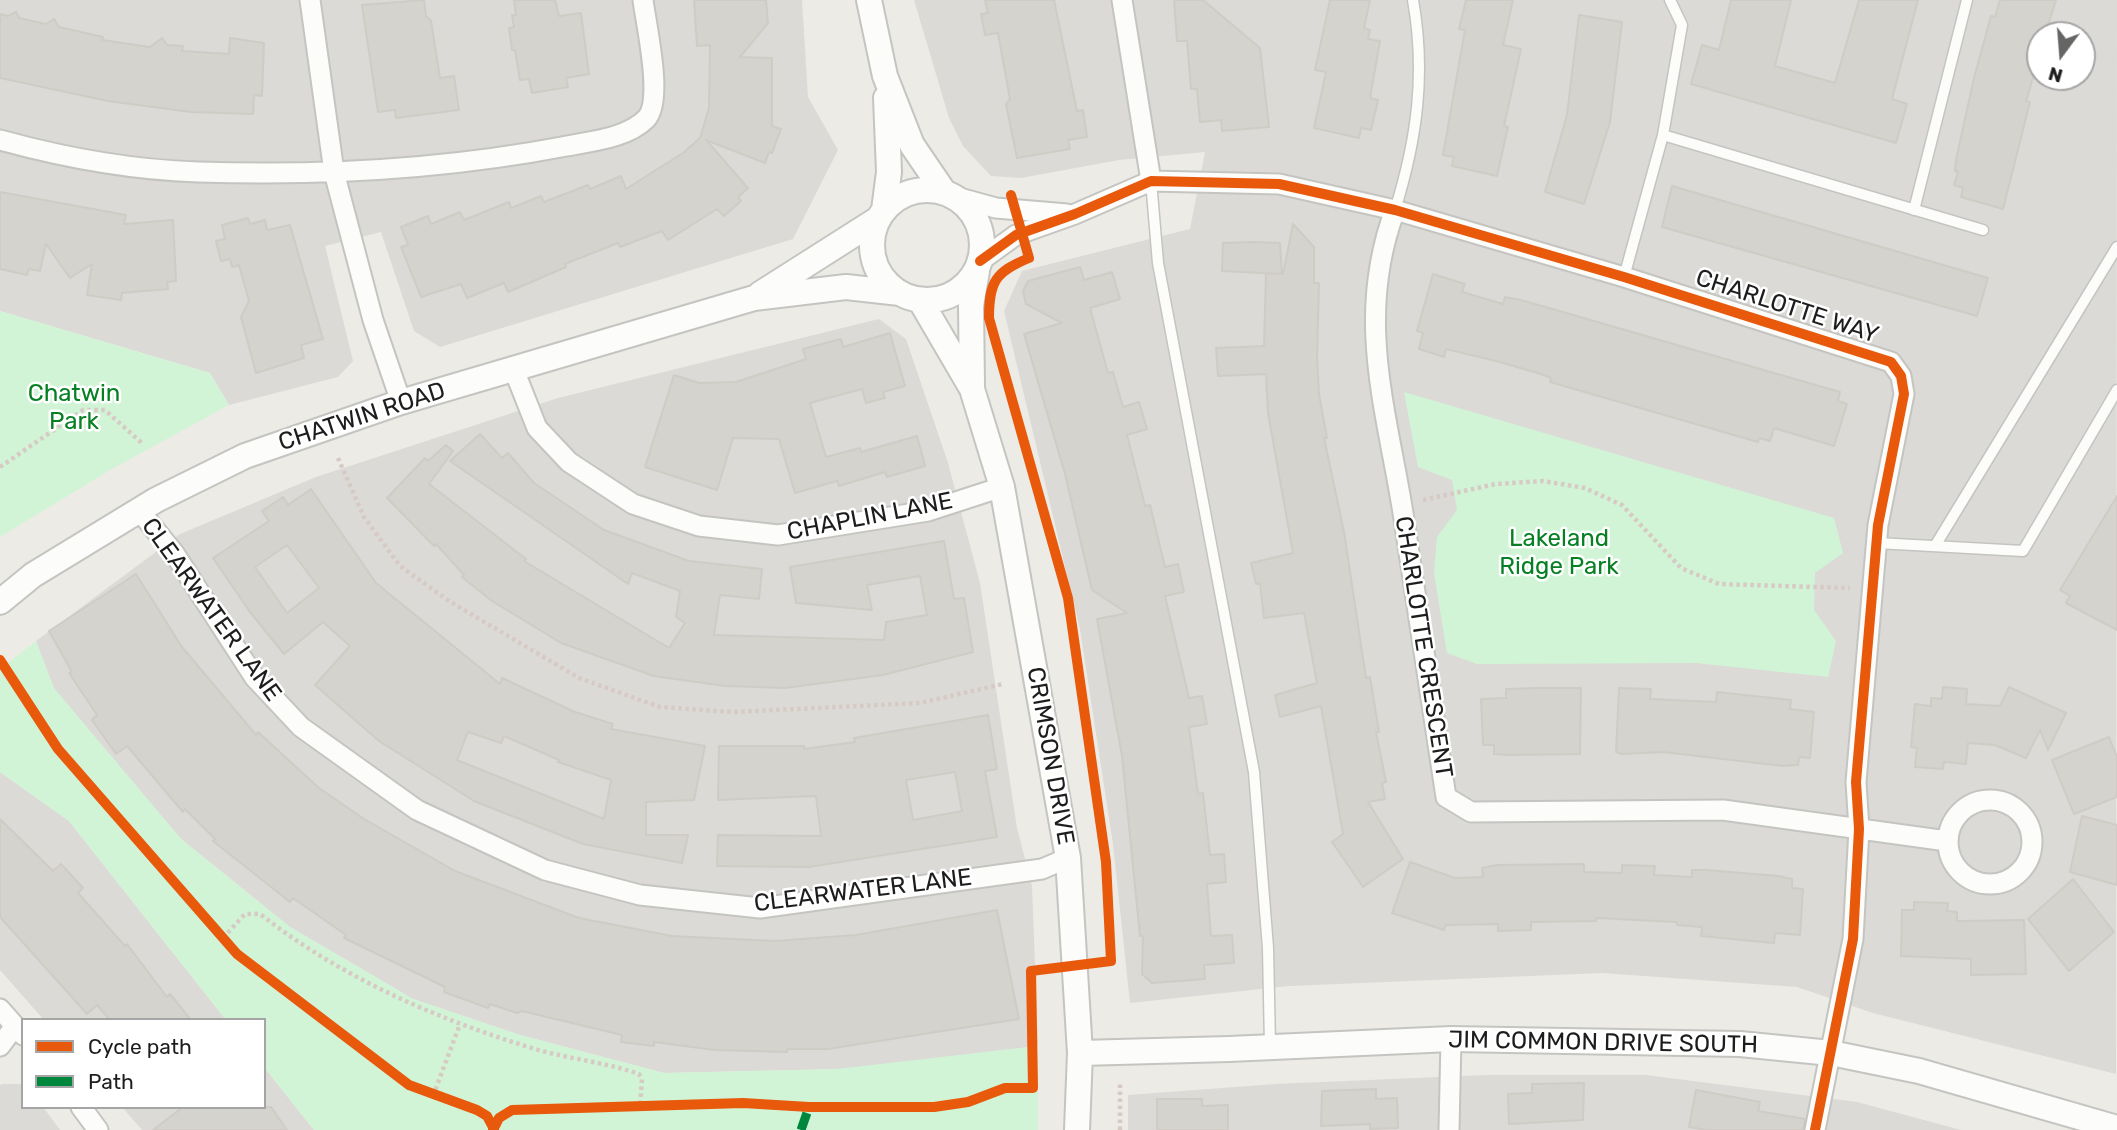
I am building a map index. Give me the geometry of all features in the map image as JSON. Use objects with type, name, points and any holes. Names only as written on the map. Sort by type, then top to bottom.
[{"type":"street","points":[[310,0],[334,172],[373,320],[401,401]]},
{"type":"street","points":[[0,140],[51,154],[196,172],[334,172],[505,158],[612,137],[647,119],[654,102],[643,0]]},
{"type":"street","points":[[869,0],[885,76],[912,145],[950,194],[970,209],[979,225],[983,243],[979,265]]},
{"type":"street","points":[[1122,0],[1152,181]]},
{"type":"street","points":[[885,76],[889,172],[881,215],[872,235],[872,253],[877,269],[910,297],[937,299],[954,293],[968,282],[979,265],[1016,234],[1075,214]]},
{"type":"street","name":"CHARLOTTE WAY","points":[[1075,214],[1152,181],[1279,184],[1395,210],[1624,276],[1891,362],[1901,376],[1903,394],[1877,543],[1856,782],[1859,829],[1853,939],[1815,1130]]},
{"type":"street","points":[[881,215],[911,192],[928,189],[996,208],[1075,214]]},
{"type":"street","name":"CHARLOTTE CRESCENT","points":[[1395,210],[1384,239],[1374,297],[1379,387],[1401,504],[1447,797],[1471,812],[1723,810],[1947,841]]},
{"type":"street","name":"CHATWIN ROAD","points":[[754,298],[881,215]]},
{"type":"street","name":"CRIMSON DRIVE","points":[[979,265],[971,306],[972,389],[1002,487],[1068,858],[1080,1053],[1077,1130]]},
{"type":"street","name":"CHATWIN ROAD","points":[[0,602],[33,575],[138,509],[245,456],[401,401],[754,298],[846,287],[910,297]]},
{"type":"street","name":"CRIMSON DRIVE","points":[[910,297],[972,389]]},
{"type":"street","name":"CHAPLIN LANE","points":[[514,370],[537,428],[569,462],[633,503],[698,526],[778,536],[928,511],[1002,487]]},
{"type":"street","name":"CLEARWATER LANE","points":[[138,509],[174,553],[255,678],[301,727],[417,810],[545,870],[640,894],[760,908],[1042,869],[1068,858]]},
{"type":"street","points":[[1986,800],[2006,803],[2021,813],[2030,830],[2032,844],[2028,861],[2020,873],[2001,883],[1986,884],[1968,878],[1956,869],[1947,841],[1951,824],[1960,812],[1972,804],[1986,800]]},
{"type":"street","points":[[0,1009],[19,1030],[0,1046]]},
{"type":"street","points":[[1449,1130],[1451,1039]]},
{"type":"street","name":"JIM COMMON DRIVE SOUTH","points":[[1080,1053],[1270,1048],[1451,1039],[1694,1041],[1831,1054],[1919,1071],[2117,1128]]},
{"type":"street","points":[[82,1109],[98,1130]]},
{"type":"lane","points":[[1395,210],[1413,144],[1419,94],[1421,44],[1413,0]]},
{"type":"lane","points":[[1624,276],[1663,135],[1682,25],[1669,0]]},
{"type":"lane","points":[[1914,210],[1967,0]]},
{"type":"lane","points":[[1663,135],[1983,230]]},
{"type":"lane","points":[[1152,181],[1158,263],[1254,772],[1268,948],[1270,1048]]},
{"type":"lane","points":[[1935,546],[2117,247]]},
{"type":"lane","points":[[1877,543],[2023,551],[2117,390]]},
{"type":"path","points":[[0,467],[83,410],[105,410],[144,445]]},
{"type":"path","points":[[338,458],[364,517],[400,566],[449,601],[579,678],[660,706],[733,712],[920,704],[1003,684]]},
{"type":"path","points":[[1412,502],[1496,484],[1543,481],[1585,488],[1622,505],[1681,568],[1719,584],[1850,588]]},
{"type":"path","points":[[214,928],[227,942],[245,914],[254,911],[354,976],[460,1024],[537,1049],[639,1074],[642,1079],[640,1107]]},
{"type":"path","points":[[421,1091],[438,1098],[460,1024]]},
{"type":"path","points":[[1120,1082],[1120,1130]]},
{"type":"path","points":[[627,1107],[653,1106]]},
{"type":"shaded area","points":[[0,0],[802,0],[808,97],[838,150],[793,239],[440,347],[414,331],[381,232],[325,246],[353,361],[338,377],[229,405],[210,373],[0,311]]},
{"type":"shaded area","points":[[914,0],[2117,0],[2116,1074],[1873,1013],[1797,987],[1602,973],[1289,986],[1130,1003],[1113,844],[1080,629],[1004,311],[1022,271],[1190,229],[1205,152],[1119,160],[1021,178],[991,176],[963,146],[949,118]]},
{"type":"shaded area","points":[[879,319],[906,339],[948,463],[980,583],[1017,828],[1032,886],[1038,1046],[845,1069],[664,1073],[520,1035],[413,999],[290,927],[181,839],[53,688],[36,641],[180,534],[316,477],[558,398]]},
{"type":"shaded area","points":[[0,772],[69,821],[224,1018],[42,1018],[0,970]]},
{"type":"shaded area","points":[[266,1070],[314,1130],[142,1130],[124,1109],[266,1109]]},
{"type":"shaded area","points":[[1486,1075],[1646,1075],[1857,1102],[1961,1130],[1128,1130],[1128,1095],[1276,1084]]},
{"type":"shaded area","points":[[21,1084],[21,1109],[44,1109],[60,1130],[0,1130],[0,1085]]},
{"type":"green space","name":"Chatwin Park","points":[[0,311],[210,373],[229,405],[110,470],[0,537]]},
{"type":"green space","name":"Lakeland Ridge Park","points":[[1404,392],[1834,518],[1843,553],[1815,573],[1814,610],[1836,641],[1828,677],[1696,663],[1477,664],[1447,653],[1434,573],[1437,537],[1457,510],[1452,480],[1418,467]]},
{"type":"green space","points":[[36,641],[54,688],[181,839],[290,927],[413,999],[520,1035],[664,1073],[837,1069],[1038,1046],[1038,1130],[314,1130],[266,1070],[266,1018],[224,1018],[69,821],[0,772],[0,669]]},
{"type":"building","points":[[424,0],[426,16],[431,21],[440,78],[454,76],[459,110],[396,118],[395,110],[378,112],[362,5]]},
{"type":"building","points":[[514,0],[555,0],[559,16],[581,13],[589,74],[566,78],[568,87],[532,93],[529,79],[520,80],[515,50],[512,50],[509,28],[514,27]]},
{"type":"building","points":[[694,0],[766,0],[768,23],[740,57],[772,58],[772,126],[781,129],[772,153],[769,152],[765,163],[706,140],[748,188],[738,197],[741,201],[724,216],[717,209],[668,240],[662,231],[620,247],[618,243],[565,264],[566,267],[508,292],[504,283],[467,298],[461,284],[421,297],[401,247],[408,245],[401,227],[428,216],[431,224],[460,212],[464,220],[509,202],[511,208],[541,196],[544,202],[588,185],[590,189],[621,176],[626,189],[683,153],[700,138],[709,108],[710,45],[697,46]]},
{"type":"building","points":[[985,0],[1054,0],[1077,111],[1083,110],[1087,137],[1068,140],[1070,149],[1017,158],[1006,104],[1010,99],[998,33],[985,35],[981,14],[988,13]]},
{"type":"building","points":[[1174,0],[1203,0],[1260,48],[1269,127],[1222,131],[1221,120],[1200,122],[1197,89],[1191,89],[1187,41],[1177,41]]},
{"type":"building","points":[[1330,0],[1370,0],[1364,28],[1370,30],[1368,39],[1380,41],[1370,98],[1378,100],[1371,130],[1361,128],[1359,138],[1314,128],[1326,72],[1315,70]]},
{"type":"building","points":[[1466,0],[1513,0],[1503,45],[1521,49],[1504,126],[1508,127],[1497,176],[1452,166],[1454,157],[1443,155],[1465,30],[1459,29]]},
{"type":"building","points":[[1731,0],[1791,0],[1775,66],[1835,83],[1859,0],[1918,0],[1892,99],[1907,104],[1896,143],[1691,84],[1702,45],[1719,50]]},
{"type":"building","points":[[2000,0],[2056,0],[2049,21],[2026,21],[2026,91],[2029,91],[2026,101],[2030,102],[2003,209],[1961,197],[1963,188],[1954,185],[1958,172],[1955,171],[1956,160],[1974,78],[1991,16],[1995,17]]},
{"type":"building","points":[[16,12],[19,18],[46,24],[54,19],[59,27],[103,37],[102,40],[150,47],[162,38],[167,45],[183,46],[182,51],[229,54],[230,38],[264,43],[262,96],[254,95],[253,114],[191,112],[108,101],[0,78],[0,14],[8,16]]},
{"type":"building","points":[[1579,15],[1622,22],[1610,122],[1584,204],[1545,192],[1567,115]]},
{"type":"building","points":[[1672,186],[1988,278],[1977,316],[1662,227]]},
{"type":"building","points":[[0,192],[126,215],[124,224],[173,220],[176,281],[167,282],[168,289],[122,293],[121,300],[87,295],[92,264],[70,278],[46,244],[40,271],[29,269],[27,275],[0,269]]},
{"type":"building","points":[[248,218],[250,224],[265,220],[267,230],[290,225],[323,339],[301,345],[304,358],[256,373],[241,317],[249,301],[239,265],[232,267],[230,259],[221,261],[216,241],[225,239],[222,225]]},
{"type":"building","points":[[1293,224],[1314,247],[1314,283],[1319,283],[1317,358],[1319,394],[1327,438],[1324,438],[1344,532],[1366,678],[1370,677],[1379,732],[1376,732],[1386,782],[1382,783],[1385,799],[1368,802],[1403,859],[1363,887],[1332,842],[1343,834],[1321,706],[1280,717],[1275,695],[1317,683],[1304,613],[1264,618],[1260,583],[1256,584],[1251,563],[1293,553],[1268,413],[1266,374],[1218,376],[1216,348],[1264,346],[1266,273],[1283,274]]},
{"type":"building","points":[[1223,243],[1280,243],[1282,274],[1222,271]]},
{"type":"building","points":[[1080,267],[1084,280],[1112,272],[1120,299],[1090,308],[1108,373],[1113,372],[1123,407],[1139,402],[1147,429],[1127,435],[1145,506],[1150,505],[1165,567],[1178,564],[1184,592],[1165,596],[1189,698],[1202,696],[1207,724],[1189,727],[1198,794],[1203,793],[1210,855],[1224,854],[1226,882],[1207,884],[1211,936],[1232,935],[1234,963],[1204,965],[1205,979],[1152,983],[1142,974],[1143,936],[1140,936],[1122,756],[1097,619],[1127,613],[1092,590],[1065,474],[1024,334],[1062,323],[1026,304],[1023,291],[1028,281]]},
{"type":"building","points":[[1433,274],[1465,284],[1462,292],[1503,304],[1505,297],[1521,300],[1840,392],[1838,401],[1847,404],[1834,446],[1774,428],[1770,441],[1759,438],[1758,442],[1550,382],[1551,378],[1541,374],[1496,361],[1446,349],[1444,357],[1419,349],[1423,333],[1417,331]]},
{"type":"building","points":[[890,333],[905,386],[883,392],[885,398],[866,403],[862,389],[810,403],[826,457],[860,448],[861,452],[917,436],[925,466],[887,477],[885,472],[839,486],[837,481],[795,493],[779,439],[733,438],[717,490],[645,467],[674,375],[699,383],[736,382],[806,359],[803,349],[841,339],[843,347]]},
{"type":"building","points":[[480,434],[502,458],[508,453],[534,483],[604,530],[689,561],[762,569],[759,599],[720,595],[714,635],[884,640],[886,622],[927,615],[920,576],[867,585],[872,610],[796,603],[790,567],[944,541],[954,599],[964,598],[973,652],[883,675],[785,688],[725,686],[654,676],[561,643],[492,601],[462,577],[464,575],[436,544],[434,546],[387,498],[425,458],[428,461],[446,445],[453,451],[429,484],[526,559],[524,561],[669,648],[685,623],[676,617],[680,591],[632,573],[628,584],[450,461]]},
{"type":"building","points":[[311,489],[376,583],[500,684],[502,678],[575,712],[613,724],[611,729],[705,746],[694,800],[646,802],[646,835],[688,835],[682,863],[583,844],[474,801],[379,741],[315,685],[350,646],[323,622],[284,654],[250,612],[213,558],[269,521],[262,511],[283,497],[288,505]],"holes":[[[287,545],[319,588],[287,613],[255,567]],[[468,732],[501,743],[504,736],[559,760],[558,762],[611,780],[604,819],[457,760]]]},
{"type":"building","points":[[2117,496],[2117,630],[2066,603],[2070,596],[2060,590]]},
{"type":"building","points":[[136,574],[182,647],[256,735],[258,732],[319,788],[364,819],[455,871],[579,918],[672,936],[775,941],[856,935],[997,910],[1019,1019],[828,1049],[787,1049],[787,1052],[715,1050],[654,1042],[654,1046],[621,1042],[622,1035],[522,1011],[517,1013],[490,1004],[488,1008],[444,992],[445,987],[344,938],[346,935],[293,898],[290,902],[213,841],[215,839],[185,809],[183,812],[127,746],[116,754],[92,720],[97,715],[69,673],[72,672],[49,631]]},
{"type":"building","points":[[1943,687],[1967,689],[1966,704],[2000,706],[2009,687],[2066,713],[2048,750],[2040,730],[2026,758],[1995,745],[1968,743],[1966,764],[1944,762],[1943,769],[1915,767],[1917,748],[1911,747],[1915,704],[1931,706],[1931,698],[1942,699]]},
{"type":"building","points":[[1581,688],[1580,754],[1494,754],[1494,745],[1483,745],[1481,699],[1506,698],[1506,689]]},
{"type":"building","points":[[1619,688],[1651,689],[1650,699],[1716,702],[1717,692],[1791,700],[1790,709],[1814,712],[1810,758],[1799,757],[1798,765],[1783,766],[1663,752],[1616,752]]},
{"type":"building","points":[[988,715],[997,769],[985,771],[997,837],[809,867],[717,866],[718,835],[821,836],[816,796],[718,800],[719,746],[804,746],[804,749],[855,742],[854,738]],"holes":[[[955,772],[962,811],[913,820],[906,780]]]},
{"type":"building","points":[[2109,737],[2117,757],[2117,797],[2074,814],[2052,760]]},
{"type":"building","points":[[2082,816],[2117,825],[2117,885],[2070,872]]},
{"type":"building","points":[[0,819],[53,871],[61,864],[83,888],[78,893],[125,946],[127,944],[167,997],[170,994],[189,1018],[108,1018],[97,1005],[87,1014],[0,917]]},
{"type":"building","points":[[1410,862],[1455,878],[1483,877],[1482,868],[1497,865],[1584,864],[1584,872],[1622,873],[1622,865],[1655,866],[1654,875],[1692,877],[1692,870],[1706,870],[1778,876],[1792,879],[1792,888],[1803,889],[1800,935],[1775,933],[1774,943],[1701,936],[1702,927],[1677,925],[1677,922],[1596,918],[1596,921],[1531,922],[1531,930],[1498,931],[1498,924],[1446,925],[1444,930],[1392,913]]},
{"type":"building","points":[[2073,879],[2114,932],[2069,971],[2028,919]]},
{"type":"building","points":[[1914,902],[1948,903],[1947,911],[1957,912],[1957,921],[2024,920],[2026,974],[1971,975],[1971,959],[1901,956],[1902,910],[1914,910]]},
{"type":"building","points":[[1584,1083],[1583,1120],[1509,1124],[1508,1094],[1532,1093],[1532,1084]]},
{"type":"building","points":[[1376,1089],[1376,1099],[1397,1098],[1398,1128],[1370,1129],[1370,1124],[1321,1126],[1322,1091]]},
{"type":"building","points":[[1696,1090],[1760,1102],[1758,1111],[1805,1119],[1803,1130],[1707,1130],[1689,1127]]},
{"type":"building","points":[[1157,1099],[1202,1099],[1202,1106],[1228,1105],[1228,1130],[1157,1130]]},
{"type":"building","points":[[271,1107],[287,1130],[153,1130],[180,1109]]},
{"type":"marked path","points":[[801,1130],[809,1107]]},
{"type":"cycle path","points":[[980,261],[1016,235],[1075,214],[1151,181],[1279,184],[1395,210],[1624,277],[1891,362],[1901,376],[1904,394],[1878,525],[1856,782],[1859,829],[1853,939],[1815,1130]]},
{"type":"cycle path","points":[[493,1130],[499,1118],[512,1110],[743,1103],[809,1107],[934,1107],[968,1102],[1005,1088],[1033,1088],[1031,971],[1111,961],[1106,862],[1068,598],[989,318],[990,295],[996,280],[1008,268],[1029,258],[1011,195]]},
{"type":"cycle path","points":[[0,660],[58,749],[237,954],[409,1085],[477,1110],[487,1116],[494,1129]]}]
